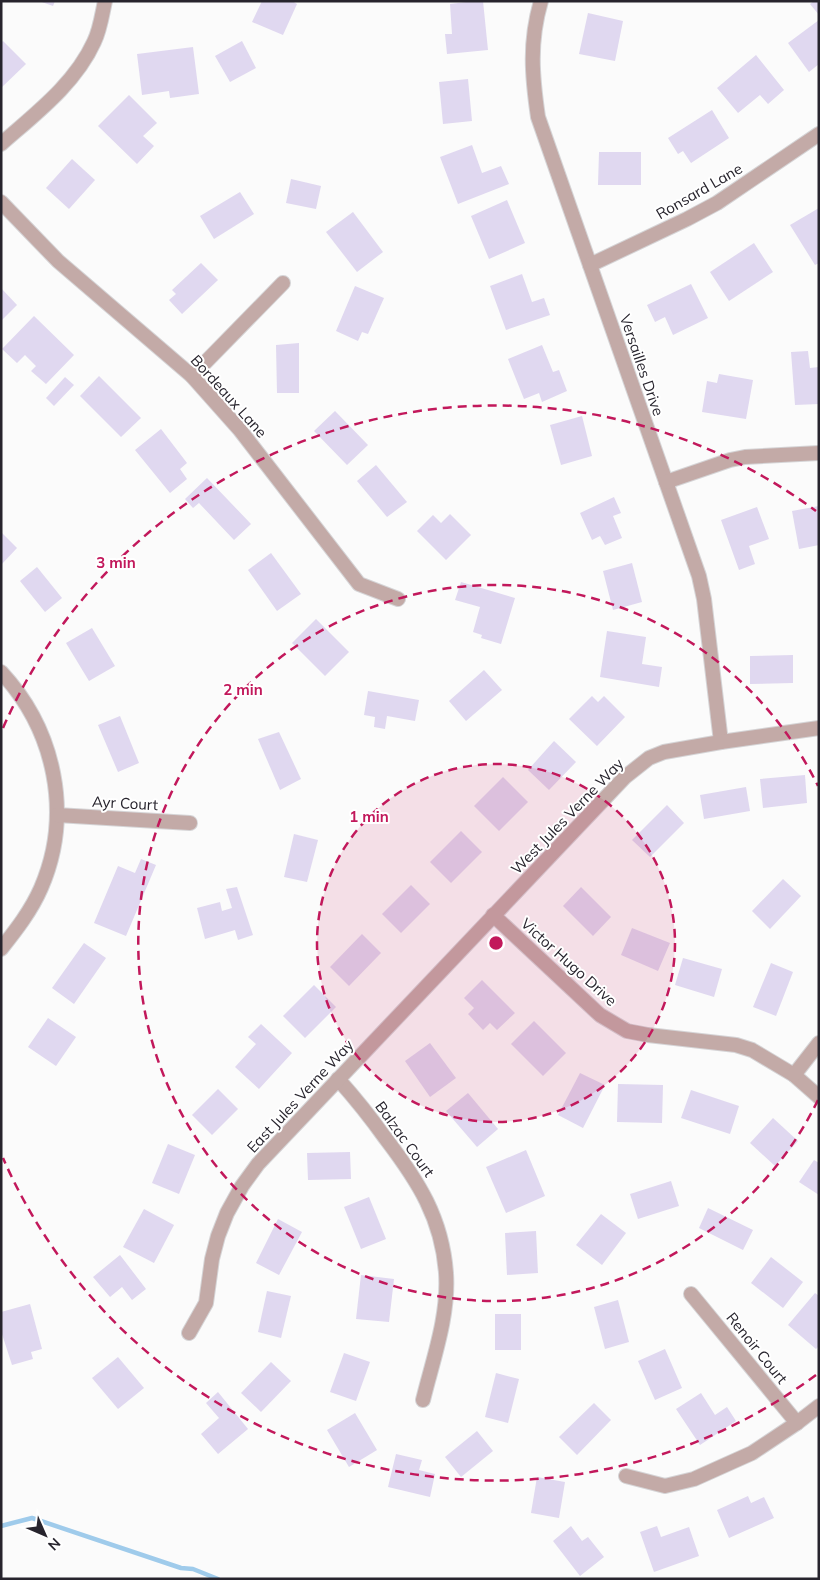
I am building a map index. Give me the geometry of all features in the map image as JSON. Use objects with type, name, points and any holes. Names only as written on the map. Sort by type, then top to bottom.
[{"type":"street","points":[[1,144],[42,109],[77,70],[94,41],[105,1]]},
{"type":"street","name":"Versailles Drive","points":[[541,1],[532,46],[532,74],[538,117],[699,576],[704,599],[721,742]]},
{"type":"street","name":"Ronsard Lane","points":[[590,265],[717,203],[819,134]]},
{"type":"street","name":"Bordeaux Lane","points":[[1,202],[58,261],[192,376],[240,430],[359,584],[398,599]]},
{"type":"street","points":[[192,376],[283,283]]},
{"type":"street","points":[[666,482],[730,460],[745,457],[819,453]]},
{"type":"street","points":[[1,672],[22,696],[41,732],[52,767],[58,815],[49,865],[41,887],[32,906],[1,949]]},
{"type":"street","name":"West Jules Verne Way","points":[[493,915],[625,777],[649,758],[664,752],[819,728]]},
{"type":"street","name":"Ayr Court","points":[[58,815],[190,823]]},
{"type":"street","name":"Victor Hugo Drive","points":[[493,915],[600,1015],[613,1024],[627,1031],[648,1036],[736,1045],[752,1050],[794,1075],[819,1097]]},
{"type":"street","name":"East Jules Verne Way","points":[[189,1333],[206,1304],[212,1258],[227,1213],[242,1186],[258,1164],[493,915]]},
{"type":"street","points":[[794,1075],[819,1043]]},
{"type":"street","name":"Balzac Court","points":[[338,1079],[358,1101],[410,1170],[423,1192],[440,1236],[446,1274],[443,1318],[423,1400]]},
{"type":"street","name":"Renoir Court","points":[[691,1294],[797,1423]]},
{"type":"street","points":[[626,1476],[666,1486],[694,1478],[752,1453],[819,1406]]},
{"type":"building","points":[[39,1],[55,1],[53,6]]},
{"type":"building","points":[[262,1],[292,1],[297,4],[283,35],[252,22]]},
{"type":"building","points":[[483,1],[488,50],[447,54],[445,34],[452,34],[450,4]]},
{"type":"building","points":[[814,1],[819,1],[819,15],[810,4]]},
{"type":"building","points":[[588,13],[623,21],[615,61],[579,54]]},
{"type":"building","points":[[819,20],[819,64],[809,72],[788,43]]},
{"type":"building","points":[[3,41],[26,64],[1,88],[1,43]]},
{"type":"building","points":[[242,41],[256,68],[230,82],[215,56]]},
{"type":"building","points":[[193,47],[199,94],[170,98],[169,91],[142,95],[137,54]]},
{"type":"building","points":[[756,55],[784,90],[768,104],[760,95],[738,113],[717,88]]},
{"type":"building","points":[[468,79],[472,121],[443,124],[439,82]]},
{"type":"building","points":[[129,95],[157,123],[143,136],[154,146],[137,164],[98,126]]},
{"type":"building","points":[[712,110],[729,138],[691,163],[683,151],[678,154],[668,138]]},
{"type":"building","points":[[472,145],[482,173],[501,166],[509,184],[458,204],[440,157]]},
{"type":"building","points":[[599,152],[641,152],[641,185],[598,185]]},
{"type":"building","points":[[72,159],[95,180],[69,209],[46,188]]},
{"type":"building","points":[[291,179],[321,186],[316,209],[286,203]]},
{"type":"building","points":[[240,192],[254,214],[214,239],[200,216]]},
{"type":"building","points":[[507,200],[525,243],[489,259],[471,216]]},
{"type":"building","points":[[819,208],[819,263],[815,265],[790,225]]},
{"type":"building","points":[[353,212],[383,252],[357,272],[326,232]]},
{"type":"building","points":[[754,243],[773,272],[729,301],[710,272]]},
{"type":"building","points":[[201,263],[218,280],[182,314],[169,300],[176,294],[172,290]]},
{"type":"building","points":[[522,274],[532,302],[544,298],[550,315],[506,330],[490,286]]},
{"type":"building","points":[[691,284],[708,318],[673,335],[665,317],[655,322],[647,305]]},
{"type":"building","points":[[355,286],[384,298],[368,334],[362,332],[358,341],[336,331]]},
{"type":"building","points":[[1,288],[17,305],[1,321]]},
{"type":"building","points":[[34,316],[74,355],[46,384],[31,371],[36,366],[25,355],[17,363],[2,349]]},
{"type":"building","points":[[299,343],[299,393],[277,393],[276,345]]},
{"type":"building","points":[[542,345],[553,372],[559,370],[567,391],[542,402],[539,393],[524,399],[508,359]]},
{"type":"building","points":[[808,351],[810,368],[819,367],[819,404],[795,405],[791,352]]},
{"type":"building","points":[[719,374],[753,380],[746,419],[702,412],[707,381],[717,383]]},
{"type":"building","points":[[99,376],[141,418],[121,437],[80,396]]},
{"type":"building","points":[[65,377],[74,385],[54,406],[46,398]]},
{"type":"building","points":[[335,411],[368,445],[347,465],[314,431]]},
{"type":"building","points":[[582,416],[592,456],[561,465],[550,425]]},
{"type":"building","points":[[161,429],[187,463],[180,469],[187,479],[170,493],[135,450]]},
{"type":"building","points":[[376,465],[407,502],[387,517],[357,481]]},
{"type":"building","points":[[207,478],[251,524],[234,540],[199,503],[193,508],[185,499]]},
{"type":"building","points":[[614,497],[621,513],[613,516],[622,538],[605,545],[600,536],[592,540],[580,513]]},
{"type":"building","points":[[819,506],[819,545],[799,549],[792,511]]},
{"type":"building","points":[[757,507],[769,539],[749,546],[755,564],[739,570],[721,520]]},
{"type":"building","points":[[450,514],[471,535],[446,560],[417,531],[433,515],[441,523]]},
{"type":"building","points":[[1,532],[17,548],[1,565]]},
{"type":"building","points":[[271,553],[301,594],[277,611],[248,570]]},
{"type":"building","points":[[632,563],[642,602],[613,610],[603,571]]},
{"type":"building","points":[[37,567],[62,598],[45,612],[20,581]]},
{"type":"building","points":[[461,582],[515,598],[501,644],[481,638],[482,635],[473,632],[480,607],[455,600]]},
{"type":"building","points":[[316,619],[349,652],[325,676],[292,643]]},
{"type":"building","points":[[92,628],[115,666],[89,681],[66,643]]},
{"type":"building","points":[[607,631],[646,637],[642,664],[662,667],[659,687],[600,677]]},
{"type":"building","points":[[793,655],[793,683],[750,684],[750,656]]},
{"type":"building","points":[[484,670],[502,690],[466,721],[449,701]]},
{"type":"building","points":[[368,691],[419,700],[415,721],[387,716],[385,729],[374,727],[375,717],[364,715]]},
{"type":"building","points":[[592,696],[598,702],[604,696],[625,717],[597,746],[569,719]]},
{"type":"building","points":[[120,716],[139,763],[118,772],[98,725]]},
{"type":"building","points":[[279,732],[301,779],[280,790],[258,739]]},
{"type":"building","points":[[554,741],[576,762],[549,790],[528,770]]},
{"type":"building","points":[[805,775],[807,803],[763,808],[760,779]]},
{"type":"building","points":[[503,777],[528,802],[499,831],[474,806]]},
{"type":"building","points":[[746,787],[750,811],[704,819],[700,795]]},
{"type":"building","points":[[667,805],[684,823],[650,857],[632,840]]},
{"type":"building","points":[[461,831],[482,852],[451,883],[430,862]]},
{"type":"building","points":[[294,834],[318,840],[307,882],[284,877]]},
{"type":"building","points":[[141,859],[156,865],[126,936],[94,923],[118,866],[135,873]]},
{"type":"building","points":[[783,879],[801,896],[770,929],[752,911]]},
{"type":"building","points":[[411,885],[430,904],[401,933],[382,914]]},
{"type":"building","points":[[237,887],[253,935],[238,940],[235,930],[205,939],[197,908],[220,902],[222,911],[232,908],[226,889]]},
{"type":"building","points":[[581,887],[611,917],[593,936],[563,906]]},
{"type":"building","points":[[632,928],[670,943],[658,971],[621,955]]},
{"type":"building","points":[[362,934],[381,953],[349,986],[330,967]]},
{"type":"building","points":[[84,943],[106,958],[74,1004],[52,988]]},
{"type":"building","points":[[683,958],[722,969],[714,997],[675,985]]},
{"type":"building","points":[[771,963],[793,972],[776,1016],[753,1007]]},
{"type":"building","points":[[482,980],[515,1013],[497,1030],[490,1023],[483,1030],[468,1014],[474,1008],[464,998]]},
{"type":"building","points":[[314,985],[336,1007],[305,1038],[283,1016]]},
{"type":"building","points":[[48,1018],[76,1037],[56,1066],[28,1047]]},
{"type":"building","points":[[534,1021],[566,1053],[543,1076],[511,1044]]},
{"type":"building","points":[[261,1024],[292,1053],[259,1089],[235,1067],[256,1044],[248,1037]]},
{"type":"building","points":[[430,1043],[456,1078],[430,1097],[405,1061]]},
{"type":"building","points":[[580,1073],[605,1085],[583,1128],[558,1115]]},
{"type":"building","points":[[618,1084],[663,1085],[662,1123],[617,1122]]},
{"type":"building","points":[[218,1089],[238,1109],[212,1135],[192,1115]]},
{"type":"building","points":[[691,1090],[739,1106],[730,1134],[681,1118]]},
{"type":"building","points":[[468,1093],[498,1129],[477,1147],[446,1111]]},
{"type":"building","points":[[773,1118],[798,1141],[775,1166],[750,1143]]},
{"type":"building","points":[[168,1144],[195,1155],[179,1194],[152,1183]]},
{"type":"building","points":[[526,1150],[545,1196],[506,1213],[486,1167]]},
{"type":"building","points":[[350,1152],[351,1179],[308,1180],[307,1153]]},
{"type":"building","points":[[814,1160],[819,1163],[819,1195],[799,1182]]},
{"type":"building","points":[[671,1181],[679,1206],[638,1219],[630,1194]]},
{"type":"building","points":[[369,1197],[386,1239],[361,1249],[344,1207]]},
{"type":"building","points":[[708,1208],[753,1230],[743,1250],[699,1228]]},
{"type":"building","points":[[144,1209],[174,1225],[154,1263],[123,1247]]},
{"type":"building","points":[[601,1214],[626,1233],[602,1265],[576,1245]]},
{"type":"building","points":[[278,1219],[302,1232],[279,1275],[256,1263]]},
{"type":"building","points":[[536,1231],[538,1273],[507,1275],[505,1233]]},
{"type":"building","points":[[120,1255],[146,1289],[132,1300],[122,1287],[110,1297],[93,1277]]},
{"type":"building","points":[[771,1257],[803,1282],[783,1308],[751,1283]]},
{"type":"building","points":[[361,1275],[394,1279],[389,1322],[356,1319]]},
{"type":"building","points":[[267,1291],[291,1296],[281,1338],[258,1332]]},
{"type":"building","points":[[815,1293],[819,1296],[819,1346],[816,1349],[788,1325]]},
{"type":"building","points":[[618,1300],[629,1342],[605,1349],[594,1307]]},
{"type":"building","points":[[30,1304],[42,1349],[31,1352],[33,1359],[12,1365],[1,1331],[1,1312]]},
{"type":"building","points":[[495,1314],[521,1314],[521,1350],[495,1350]]},
{"type":"building","points":[[665,1349],[682,1388],[655,1400],[638,1361]]},
{"type":"building","points":[[344,1353],[370,1362],[356,1401],[330,1392]]},
{"type":"building","points":[[118,1357],[144,1388],[118,1409],[92,1378]]},
{"type":"building","points":[[271,1362],[291,1381],[261,1412],[241,1393]]},
{"type":"building","points":[[496,1373],[519,1379],[508,1423],[485,1417]]},
{"type":"building","points":[[218,1392],[248,1429],[218,1454],[201,1434],[219,1418],[206,1403]]},
{"type":"building","points":[[701,1393],[715,1415],[727,1407],[736,1421],[700,1445],[676,1409]]},
{"type":"building","points":[[594,1403],[611,1420],[577,1455],[559,1437]]},
{"type":"building","points":[[355,1413],[377,1450],[349,1467],[327,1430]]},
{"type":"building","points":[[477,1431],[493,1451],[461,1477],[445,1457]]},
{"type":"building","points":[[396,1454],[422,1460],[419,1470],[435,1474],[430,1497],[388,1487]]},
{"type":"building","points":[[537,1477],[565,1482],[559,1518],[531,1513]]},
{"type":"building","points":[[748,1496],[751,1503],[764,1497],[774,1518],[729,1538],[717,1510]]},
{"type":"building","points":[[571,1526],[582,1541],[588,1537],[604,1557],[580,1576],[553,1541]]},
{"type":"building","points":[[657,1526],[661,1537],[689,1527],[699,1556],[654,1572],[640,1532]]},
{"type":"waterway","points":[[1,1526],[32,1518],[181,1568],[193,1569],[218,1579]]}]
